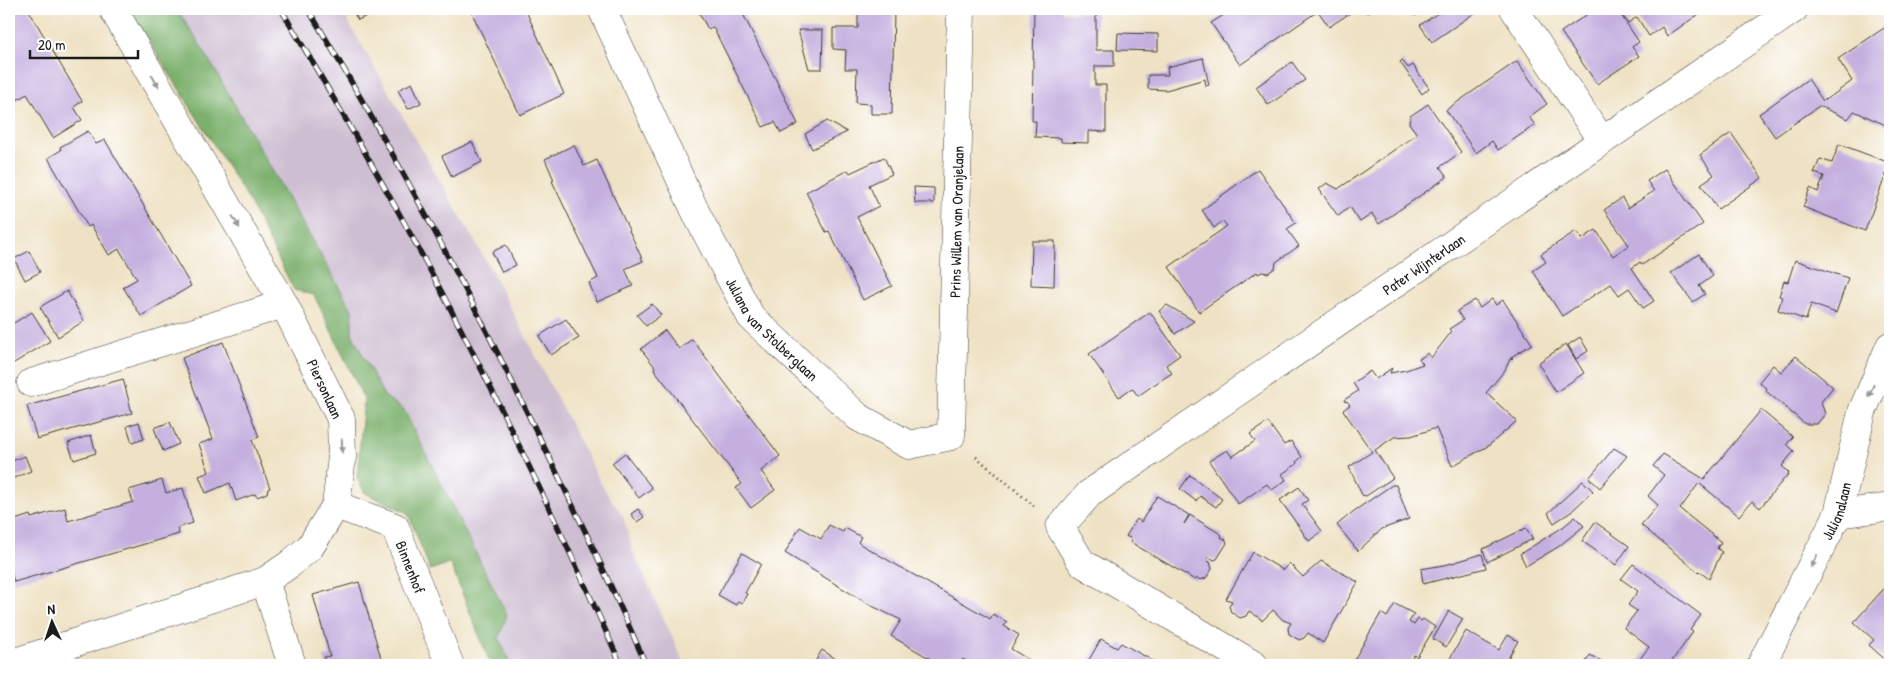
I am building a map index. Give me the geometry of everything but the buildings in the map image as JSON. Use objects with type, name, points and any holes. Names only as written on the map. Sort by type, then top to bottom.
[{"type":"street","name":"Piersonlaan","points":[[9,664],[265,580],[290,564],[310,547],[336,505],[342,457],[341,419],[284,304],[113,9]]},
{"type":"street","name":"Juliana van Stolberglaan","points":[[602,9],[698,217],[751,317],[858,417],[909,445],[951,436]]},
{"type":"street","name":"Prins Willem van Oranjelaan","points":[[951,436],[961,9]]},
{"type":"street","points":[[1514,9],[1602,141]]},
{"type":"street","name":"Pater Wijnterlaan","points":[[1060,527],[1089,494],[1794,9]]},
{"type":"street","points":[[31,383],[284,304]]},
{"type":"street","name":"Julianalaan","points":[[1761,665],[1838,514],[1862,412],[1890,346]]},
{"type":"street","name":"Binnenhof","points":[[336,505],[395,527],[450,665]]},
{"type":"street","points":[[1838,514],[1890,507]]},
{"type":"street","points":[[1060,527],[1082,563],[1254,665]]},
{"type":"street","points":[[265,580],[292,665]]},
{"type":"path","points":[[951,436],[1060,527]]},
{"type":"shaded area","points":[[177,9],[341,9],[490,268],[604,489],[623,516],[633,552],[685,665],[511,665],[499,638],[507,615],[405,410],[384,396],[352,334],[352,310],[204,51]]},
{"type":"green space","points":[[129,9],[177,9],[204,51],[352,310],[352,334],[384,396],[404,410],[507,615],[499,638],[511,665],[491,665],[450,563],[430,570],[408,513],[365,493],[357,478],[364,399],[314,295],[294,290],[248,199]]},
{"type":"railway","points":[[281,9],[389,194],[450,308],[538,485],[621,665]]},
{"type":"railway","points":[[308,9],[418,200],[469,297],[584,530],[646,665]]}]
